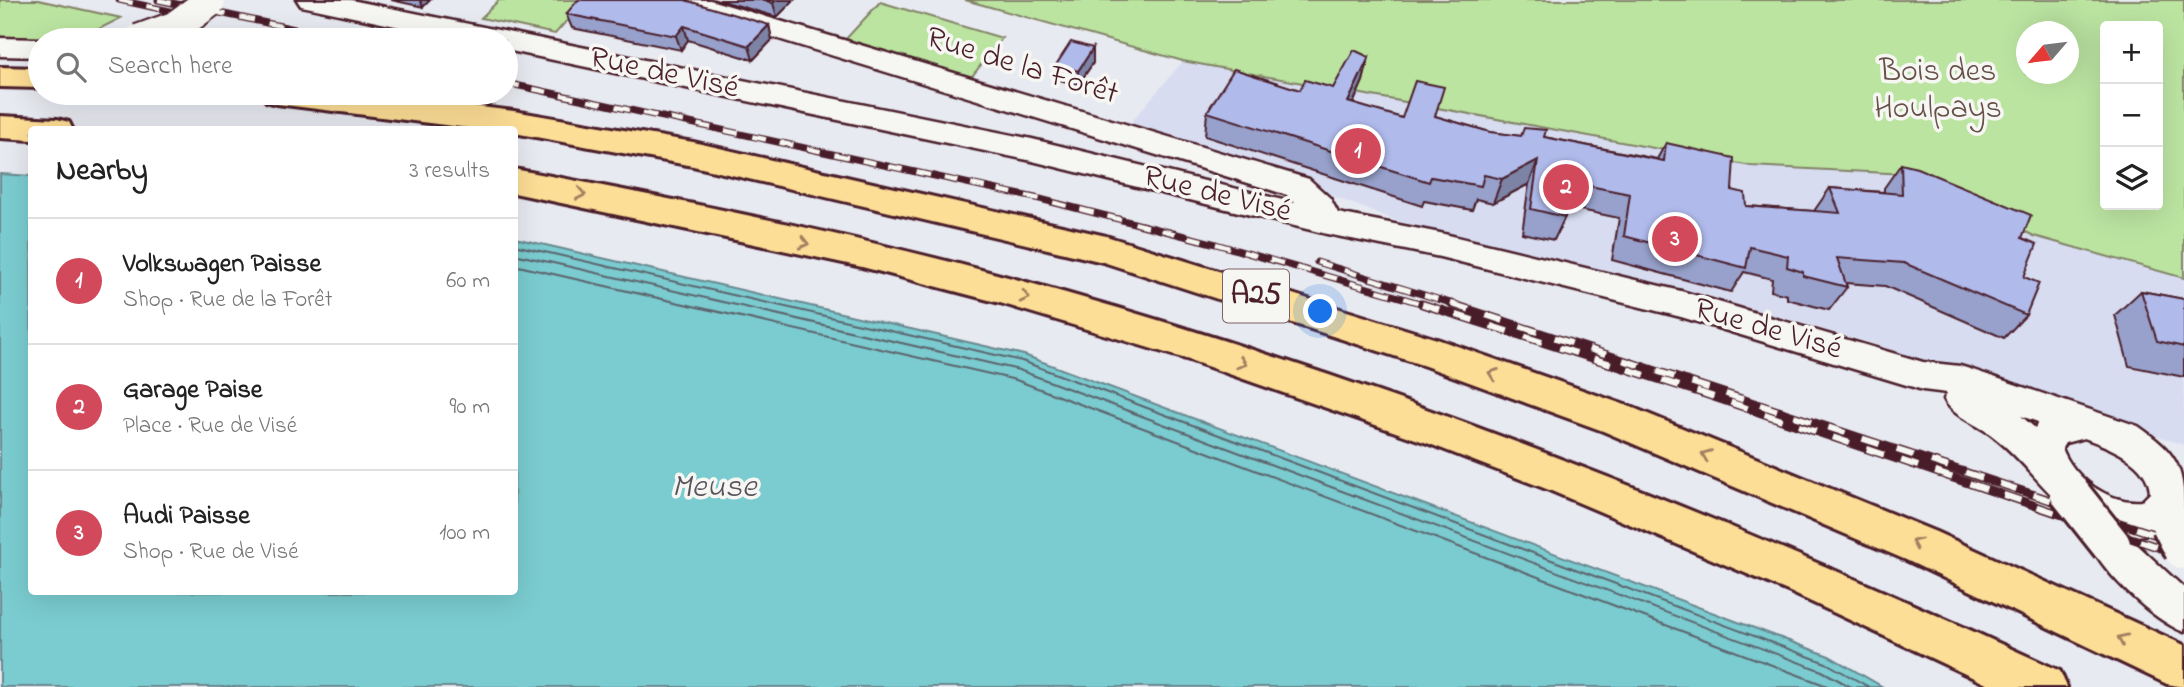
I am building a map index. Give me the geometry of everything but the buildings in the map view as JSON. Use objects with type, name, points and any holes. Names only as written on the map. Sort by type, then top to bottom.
[{"type":"highway","points":[[0,77],[28,78]]},
{"type":"highway","name":"A25","points":[[375,105],[514,122],[693,154],[1106,249],[1437,354],[1617,419],[1921,546],[2184,668]]},
{"type":"highway","points":[[0,127],[28,128]]},
{"type":"highway","name":"A25","points":[[518,182],[661,209],[911,268],[1067,307],[1237,361],[1406,418],[1596,490],[1800,577],[2043,687]]},
{"type":"main road","name":"Rue de Visé","points":[[311,0],[442,28]]},
{"type":"main road","name":"Rue de la Forêt","points":[[681,0],[1298,187],[1319,206],[1327,222]]},
{"type":"main road","points":[[172,28],[210,1]]},
{"type":"main road","name":"Rue de Visé","points":[[518,44],[1032,150],[1682,304],[1923,376],[1961,380],[2184,456]]},
{"type":"main road","points":[[0,47],[28,48]]},
{"type":"main road","name":"Rue de Visé","points":[[1923,376],[2009,427],[2046,461],[2069,492],[2104,513],[2127,518],[2171,514],[2169,485],[2161,468],[2146,452],[2125,437]]},
{"type":"main road","points":[[2046,461],[2045,442],[2053,430],[2068,424],[2084,423]]},
{"type":"main road","points":[[2069,492],[2111,545],[2155,590],[2184,613]]},
{"type":"shaded area","points":[[1183,61],[1751,166],[1907,174],[2034,236],[2184,278],[2184,445],[1877,345],[1684,289],[1397,221],[1302,184],[1126,128]]},
{"type":"green space","points":[[0,0],[38,0],[121,18],[101,28],[28,28],[28,38],[0,39]]},
{"type":"green space","points":[[499,0],[585,0],[555,34],[481,18]]},
{"type":"green space","name":"Bois des Houlpays","points":[[965,0],[2184,0],[2184,278],[2034,236],[1907,174],[1751,166],[1183,61]]},
{"type":"green space","points":[[880,2],[1002,38],[969,80],[844,41]]},
{"type":"water","name":"Meuse","points":[[0,174],[28,176],[28,595],[518,595],[518,239],[1024,355],[1829,656],[1883,687],[0,687]]},
{"type":"railway","points":[[119,0],[170,11]]},
{"type":"railway","points":[[158,0],[290,28]]},
{"type":"railway","points":[[518,86],[1040,199],[1216,244],[1427,305]]},
{"type":"railway","points":[[1317,262],[1457,305]]},
{"type":"railway","points":[[1422,304],[1702,393],[2184,556]]},
{"type":"railway","points":[[1452,304],[2184,544]]},
{"type":"place","name":"Volkswagen Paisse","points":[[1358,151]]},
{"type":"place","name":"Garage Paise","points":[[1566,187]]},
{"type":"place","name":"Audi Paisse","points":[[1675,239]]}]
